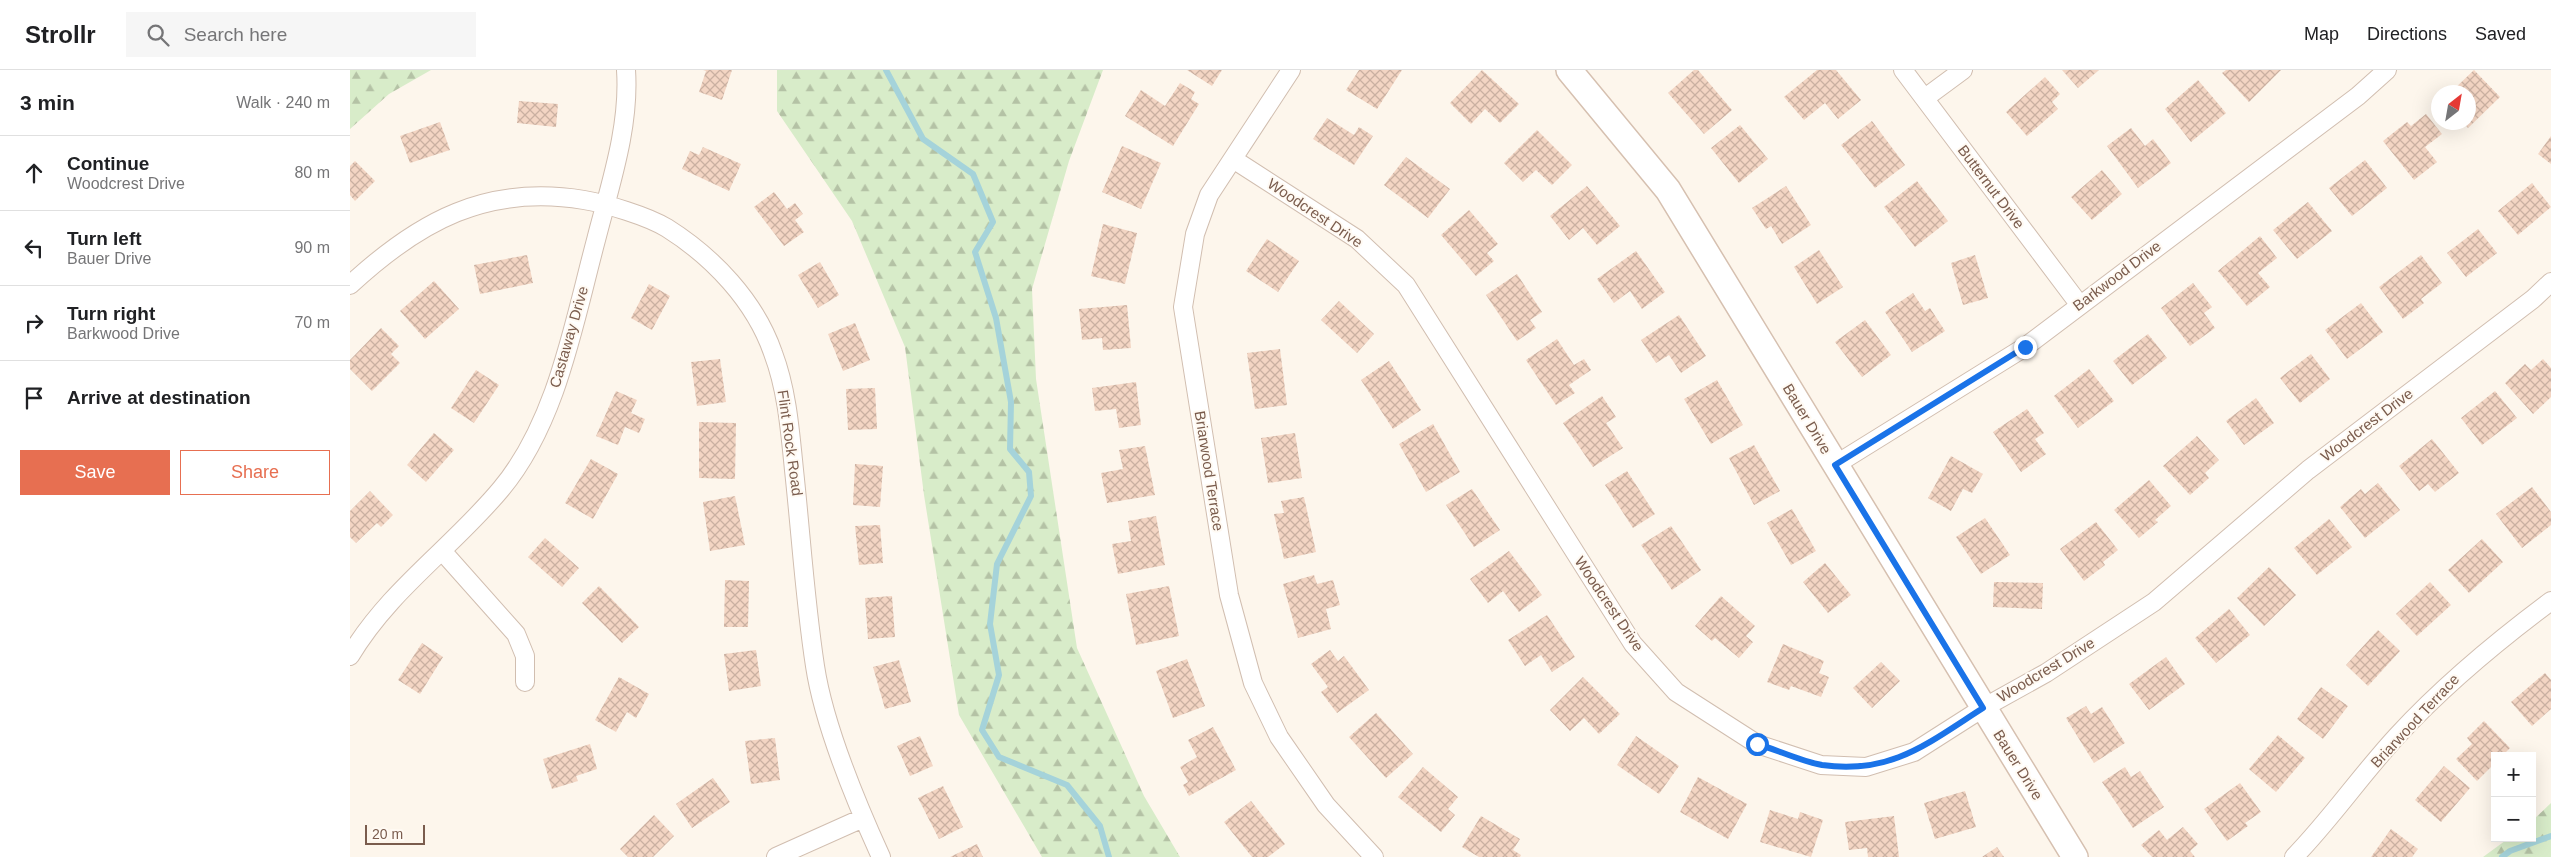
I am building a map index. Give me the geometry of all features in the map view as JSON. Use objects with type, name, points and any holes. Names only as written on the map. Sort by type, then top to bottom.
[{"type":"street","name":"Castaway Drive","points":[[350,656],[404,585],[443,552],[502,488],[534,439],[562,368],[605,204],[624,126],[626,70]]},
{"type":"street","name":"Briarwood Terrace","points":[[1291,70],[1209,195],[1195,234],[1184,307],[1229,595],[1253,683],[1279,737],[1326,805],[1374,857]]},
{"type":"street","name":"Bauer Drive","points":[[1568,70],[1668,190],[2075,857]]},
{"type":"street","name":"Butternut Drive","points":[[1903,70],[1926,98],[2079,304]]},
{"type":"street","points":[[1926,98],[1963,70]]},
{"type":"street","name":"Barkwood Drive","points":[[1835,465],[2025,347],[2079,304],[2358,96],[2387,70]]},
{"type":"street","name":"Woodcrest Drive","points":[[1233,159],[1357,239],[1406,285],[1633,644],[1676,692],[1757,744],[1821,764],[1866,767],[1914,752],[1983,708],[2046,673],[2154,602],[2308,470],[2533,299],[2551,282]]},
{"type":"street","name":"Flint Rock Road","points":[[350,285],[381,256],[425,226],[474,205],[511,198],[563,197],[605,204],[666,227],[712,262],[748,303],[773,351],[787,401],[815,668],[826,713],[863,818],[882,857]]},
{"type":"street","points":[[443,552],[516,634],[525,656],[525,682]]},
{"type":"street","name":"Briarwood Terrace","points":[[2294,857],[2317,834],[2396,737],[2450,682],[2503,636],[2551,601]]},
{"type":"street","points":[[776,857],[863,818]]},
{"type":"green space","points":[[350,70],[431,70],[389,94],[350,129]]},
{"type":"green space","points":[[777,70],[1103,70],[1069,161],[1032,289],[1036,379],[1077,648],[1144,796],[1180,857],[1042,857],[959,715],[924,495],[905,347],[852,221],[777,111]]},
{"type":"green space","points":[[2551,803],[2551,857],[2483,857],[2504,842],[2536,842],[2536,817]]},
{"type":"building","points":[[703,70],[732,70],[722,100],[699,92],[706,71]]},
{"type":"building","points":[[1187,70],[1222,70],[1212,86]]},
{"type":"building","points":[[1359,70],[1402,70],[1377,109],[1346,90]]},
{"type":"building","points":[[1482,70],[1519,104],[1500,123],[1485,109],[1471,124],[1450,103]]},
{"type":"building","points":[[1694,70],[1698,70],[1732,110],[1704,134],[1668,93]]},
{"type":"building","points":[[1817,70],[1836,70],[1861,100],[1838,119],[1825,103],[1804,120],[1784,97]]},
{"type":"building","points":[[2062,70],[2099,70],[2078,88]]},
{"type":"building","points":[[2226,70],[2281,70],[2249,102],[2222,73]]},
{"type":"building","points":[[2474,70],[2500,97],[2476,120],[2476,85],[2458,85]]},
{"type":"building","points":[[2045,77],[2060,94],[2052,102],[2058,109],[2027,136],[2006,112]]},
{"type":"building","points":[[2198,80],[2226,113],[2191,142],[2165,109]]},
{"type":"building","points":[[1180,83],[1195,92],[1191,99],[1199,104],[1173,146],[1125,116],[1141,90],[1165,106]]},
{"type":"building","points":[[519,101],[558,104],[556,127],[517,123]]},
{"type":"building","points":[[2426,114],[2431,120],[2431,130],[2439,130],[2442,134],[2425,147],[2437,162],[2414,180],[2383,141],[2407,122],[2411,126]]},
{"type":"building","points":[[1327,118],[1354,135],[1359,127],[1373,136],[1354,165],[1313,139]]},
{"type":"building","points":[[1872,121],[1905,165],[1875,188],[1841,145]]},
{"type":"building","points":[[440,122],[450,150],[410,163],[400,136]]},
{"type":"building","points":[[1740,125],[1768,159],[1739,183],[1711,148]]},
{"type":"building","points":[[2131,128],[2145,146],[2153,139],[2171,163],[2138,188],[2107,146]]},
{"type":"building","points":[[1537,130],[1572,165],[1552,185],[1536,170],[1523,182],[1504,163]]},
{"type":"building","points":[[2551,136],[2551,164],[2538,154]]},
{"type":"building","points":[[1122,146],[1161,163],[1141,209],[1102,192]]},
{"type":"building","points":[[703,147],[741,164],[729,191],[682,169],[690,151],[699,155]]},
{"type":"building","points":[[1406,157],[1450,189],[1428,218],[1384,185]]},
{"type":"building","points":[[2365,160],[2387,188],[2352,216],[2329,188]]},
{"type":"building","points":[[355,161],[375,181],[355,201],[350,195],[350,166]]},
{"type":"building","points":[[2102,170],[2122,194],[2092,220],[2071,197]]},
{"type":"building","points":[[1917,181],[1948,221],[1915,247],[1884,207]]},
{"type":"building","points":[[2532,183],[2551,207],[2518,235],[2498,211]]},
{"type":"building","points":[[1587,186],[1620,226],[1597,245],[1583,228],[1569,240],[1550,216]]},
{"type":"building","points":[[1786,186],[1811,225],[1782,244],[1771,226],[1766,229],[1752,208]]},
{"type":"building","points":[[774,192],[787,209],[795,203],[803,214],[795,220],[804,232],[784,246],[754,207]]},
{"type":"building","points":[[2308,202],[2332,231],[2297,259],[2273,230]]},
{"type":"building","points":[[1469,210],[1498,244],[1487,253],[1494,261],[1476,276],[1441,235]]},
{"type":"building","points":[[1103,224],[1137,233],[1125,284],[1091,276]]},
{"type":"building","points":[[2478,229],[2497,253],[2466,277],[2447,253]]},
{"type":"building","points":[[2260,236],[2277,258],[2258,273],[2270,287],[2247,306],[2218,271]]},
{"type":"building","points":[[1267,239],[1299,261],[1278,292],[1246,271]]},
{"type":"building","points":[[1819,250],[1843,287],[1817,304],[1794,267]]},
{"type":"building","points":[[1636,251],[1665,292],[1642,309],[1630,291],[1614,303],[1597,279]]},
{"type":"building","points":[[527,255],[533,283],[480,294],[474,265]]},
{"type":"building","points":[[1975,255],[1988,298],[1963,305],[1951,263]]},
{"type":"building","points":[[2421,255],[2442,283],[2421,299],[2424,303],[2403,319],[2379,287]]},
{"type":"building","points":[[820,262],[839,295],[818,308],[798,275]]},
{"type":"building","points":[[1517,274],[1542,312],[1530,320],[1536,328],[1517,341],[1486,295]]},
{"type":"building","points":[[434,281],[459,309],[425,339],[400,311]]},
{"type":"building","points":[[2193,283],[2212,307],[2204,313],[2215,328],[2190,346],[2161,308]]},
{"type":"building","points":[[649,284],[670,296],[652,330],[631,318]]},
{"type":"building","points":[[1913,293],[1925,311],[1930,308],[1945,331],[1912,352],[1885,312]]},
{"type":"building","points":[[1339,301],[1374,334],[1357,353],[1321,320]]},
{"type":"building","points":[[2361,303],[2383,332],[2347,359],[2325,330]]},
{"type":"building","points":[[1127,305],[1131,348],[1103,350],[1102,338],[1082,340],[1079,309]]},
{"type":"building","points":[[1679,315],[1706,356],[1681,373],[1669,355],[1656,363],[1641,340]]},
{"type":"building","points":[[1865,320],[1891,355],[1862,377],[1835,342]]},
{"type":"building","points":[[855,323],[870,360],[843,371],[828,334]]},
{"type":"building","points":[[381,328],[399,346],[391,354],[400,363],[372,391],[350,369],[350,360]]},
{"type":"building","points":[[2148,334],[2167,358],[2132,385],[2113,361]]},
{"type":"building","points":[[1557,339],[1574,365],[1584,359],[1591,370],[1569,385],[1575,393],[1556,405],[1526,360]]},
{"type":"building","points":[[1280,349],[1287,405],[1255,409],[1247,353]]},
{"type":"building","points":[[2311,354],[2330,379],[2300,403],[2280,378]]},
{"type":"building","points":[[720,359],[726,402],[697,406],[691,362]]},
{"type":"building","points":[[2543,359],[2551,368],[2551,397],[2533,414],[2505,383],[2525,364],[2531,370]]},
{"type":"building","points":[[1389,361],[1421,410],[1393,429],[1361,380]]},
{"type":"building","points":[[2089,369],[2114,401],[2078,428],[2054,396]]},
{"type":"building","points":[[476,370],[499,385],[474,423],[451,408]]},
{"type":"building","points":[[1717,380],[1743,425],[1711,444],[1684,399]]},
{"type":"building","points":[[1136,382],[1141,425],[1119,428],[1116,409],[1095,411],[1092,388]]},
{"type":"building","points":[[875,388],[877,429],[848,430],[846,389]]},
{"type":"building","points":[[616,391],[637,400],[631,413],[645,419],[639,433],[625,427],[618,445],[596,436]]},
{"type":"building","points":[[2495,391],[2517,418],[2482,445],[2461,418]]},
{"type":"building","points":[[1602,396],[1616,417],[1606,423],[1623,448],[1593,467],[1563,423]]},
{"type":"building","points":[[2256,398],[2274,423],[2244,445],[2226,421]]},
{"type":"building","points":[[2027,409],[2044,433],[2035,439],[2046,454],[2021,472],[1993,432]]},
{"type":"building","points":[[699,422],[736,423],[735,479],[699,478]]},
{"type":"building","points":[[1433,424],[1460,472],[1426,492],[1399,444]]},
{"type":"building","points":[[434,433],[454,450],[426,482],[407,465]]},
{"type":"building","points":[[1295,433],[1302,478],[1268,483],[1261,438]]},
{"type":"building","points":[[2197,436],[2219,460],[2205,473],[2209,478],[2190,495],[2163,466]]},
{"type":"building","points":[[2432,439],[2459,473],[2435,492],[2428,484],[2419,491],[2399,466]]},
{"type":"building","points":[[1754,445],[1780,491],[1754,505],[1729,458]]},
{"type":"building","points":[[1145,446],[1155,495],[1107,503],[1101,473],[1123,469],[1119,450]]},
{"type":"building","points":[[1951,456],[1983,474],[1972,493],[1963,489],[1951,511],[1928,498]]},
{"type":"building","points":[[591,459],[618,474],[593,519],[565,503]]},
{"type":"building","points":[[855,464],[883,466],[880,507],[853,505]]},
{"type":"building","points":[[1627,471],[1655,514],[1633,528],[1605,485]]},
{"type":"building","points":[[2149,480],[2171,506],[2155,520],[2158,522],[2139,538],[2114,510]]},
{"type":"building","points":[[2378,483],[2400,510],[2365,538],[2340,507],[2361,489],[2365,494]]},
{"type":"building","points":[[2532,487],[2551,512],[2551,525],[2522,548],[2496,514]]},
{"type":"building","points":[[1472,489],[1500,530],[1474,547],[1446,505]]},
{"type":"building","points":[[370,491],[393,515],[381,527],[377,523],[356,543],[350,537],[350,511]]},
{"type":"building","points":[[735,496],[745,545],[710,551],[703,502]]},
{"type":"building","points":[[1304,497],[1316,552],[1284,559],[1274,514],[1284,513],[1281,501]]},
{"type":"building","points":[[1792,509],[1816,551],[1791,565],[1767,523]]},
{"type":"building","points":[[1156,516],[1165,565],[1118,574],[1112,544],[1131,541],[1128,521]]},
{"type":"building","points":[[1985,518],[2010,555],[1981,574],[1956,537]]},
{"type":"building","points":[[2329,519],[2352,547],[2317,575],[2294,548]]},
{"type":"building","points":[[2096,522],[2118,550],[2103,562],[2105,565],[2084,581],[2060,549]]},
{"type":"building","points":[[880,525],[883,563],[859,565],[855,526]]},
{"type":"building","points":[[1671,526],[1701,570],[1672,590],[1641,545]]},
{"type":"building","points":[[545,538],[579,568],[562,587],[528,557]]},
{"type":"building","points":[[2482,539],[2503,562],[2469,593],[2448,570]]},
{"type":"building","points":[[1509,551],[1542,595],[1519,612],[1503,591],[1488,603],[1470,579]]},
{"type":"building","points":[[1825,563],[1851,595],[1828,613],[1803,582]]},
{"type":"building","points":[[2269,567],[2296,595],[2264,626],[2237,598]]},
{"type":"building","points":[[1314,575],[1317,584],[1333,580],[1340,605],[1326,609],[1331,629],[1298,638],[1283,584]]},
{"type":"building","points":[[725,580],[749,581],[748,627],[724,627]]},
{"type":"building","points":[[1994,582],[2043,583],[2042,609],[1993,607]]},
{"type":"building","points":[[2430,582],[2451,605],[2417,636],[2396,614]]},
{"type":"building","points":[[599,586],[639,627],[622,643],[582,603]]},
{"type":"building","points":[[1169,586],[1179,636],[1136,645],[1126,594]]},
{"type":"building","points":[[892,596],[895,637],[868,639],[865,598]]},
{"type":"building","points":[[1721,596],[1755,626],[1746,636],[1753,642],[1739,658],[1715,638],[1712,641],[1695,626]]},
{"type":"building","points":[[2229,609],[2250,635],[2216,663],[2195,638]]},
{"type":"building","points":[[1547,615],[1575,657],[1552,672],[1541,655],[1525,666],[1508,640]]},
{"type":"building","points":[[2378,630],[2400,651],[2368,686],[2346,665]]},
{"type":"building","points":[[422,643],[443,657],[420,694],[398,680]]},
{"type":"building","points":[[1783,644],[1824,661],[1819,673],[1829,677],[1821,697],[1791,686],[1789,690],[1767,682]]},
{"type":"building","points":[[756,650],[761,686],[729,691],[724,654]]},
{"type":"building","points":[[1330,650],[1338,661],[1344,656],[1369,690],[1337,713],[1321,692],[1328,687],[1311,664]]},
{"type":"building","points":[[2166,657],[2185,684],[2149,710],[2129,684]]},
{"type":"building","points":[[1187,659],[1205,706],[1173,718],[1156,671]]},
{"type":"building","points":[[899,660],[911,702],[885,709],[873,667]]},
{"type":"building","points":[[1881,662],[1900,681],[1872,708],[1853,688]]},
{"type":"building","points":[[2545,673],[2551,680],[2551,709],[2532,726],[2511,702]]},
{"type":"building","points":[[619,677],[649,694],[636,718],[627,712],[616,732],[595,720]]},
{"type":"building","points":[[1583,677],[1620,714],[1599,734],[1584,718],[1570,731],[1550,710]]},
{"type":"building","points":[[2321,687],[2348,706],[2323,739],[2297,719]]},
{"type":"building","points":[[2086,706],[2091,714],[2102,707],[2125,743],[2094,763],[2066,718]]},
{"type":"building","points":[[1376,713],[1413,754],[1386,778],[1349,737]]},
{"type":"building","points":[[2484,721],[2510,748],[2506,752],[2491,752],[2491,767],[2477,781],[2456,759],[2472,744],[2467,738]]},
{"type":"building","points":[[1213,727],[1236,770],[1189,796],[1183,785],[1188,782],[1180,767],[1197,757],[1188,740]]},
{"type":"building","points":[[2278,735],[2305,758],[2276,792],[2249,769]]},
{"type":"building","points":[[920,736],[933,766],[910,776],[897,746]]},
{"type":"building","points":[[1636,736],[1679,766],[1659,794],[1617,765]]},
{"type":"building","points":[[775,738],[780,780],[751,784],[745,741]]},
{"type":"building","points":[[590,744],[597,769],[576,776],[578,781],[552,789],[543,759]]},
{"type":"building","points":[[2444,766],[2470,788],[2441,822],[2415,800]]},
{"type":"building","points":[[1423,767],[1458,797],[1448,809],[1455,815],[1441,832],[1398,797]]},
{"type":"building","points":[[2125,767],[2131,777],[2140,771],[2164,807],[2133,828],[2102,782]]},
{"type":"building","points":[[1698,777],[1747,804],[1728,839],[1680,812]]},
{"type":"building","points":[[713,778],[730,802],[692,828],[676,804]]},
{"type":"building","points":[[2240,783],[2261,812],[2245,823],[2248,826],[2227,841],[2204,809]]},
{"type":"building","points":[[943,786],[963,827],[939,839],[918,798]]},
{"type":"building","points":[[1965,791],[1976,827],[1935,839],[1924,803]]},
{"type":"building","points":[[1251,801],[1285,844],[1268,857],[1252,857],[1224,822]]},
{"type":"building","points":[[1770,810],[1798,819],[1800,812],[1823,820],[1811,857],[1760,842]]},
{"type":"building","points":[[654,815],[674,836],[653,857],[628,857],[620,849]]},
{"type":"building","points":[[1481,816],[1520,839],[1513,850],[1521,855],[1520,857],[1479,857],[1462,847]]},
{"type":"building","points":[[1894,816],[1899,857],[1868,857],[1867,848],[1849,850],[1845,822]]},
{"type":"building","points":[[2183,827],[2198,844],[2190,851],[2195,857],[2152,857],[2141,845],[2159,830],[2167,840]]},
{"type":"building","points":[[2391,829],[2418,849],[2412,857],[2371,857]]},
{"type":"building","points":[[977,844],[983,857],[950,857]]},
{"type":"building","points":[[1997,847],[2004,857],[1982,857]]},
{"type":"waterway","points":[[886,70],[923,139],[973,174],[993,222],[975,252],[996,318],[1011,402],[1010,449],[1029,472],[1031,496],[997,564],[990,624],[999,675],[982,730],[999,757],[1067,785],[1100,826],[1109,857]]},
{"type":"waterway","points":[[2502,857],[2510,851],[2551,836]]},
{"type":"route","points":[[1757,744],[1821,764],[1866,767],[1914,752],[1983,708],[1835,465],[2025,347]]}]
